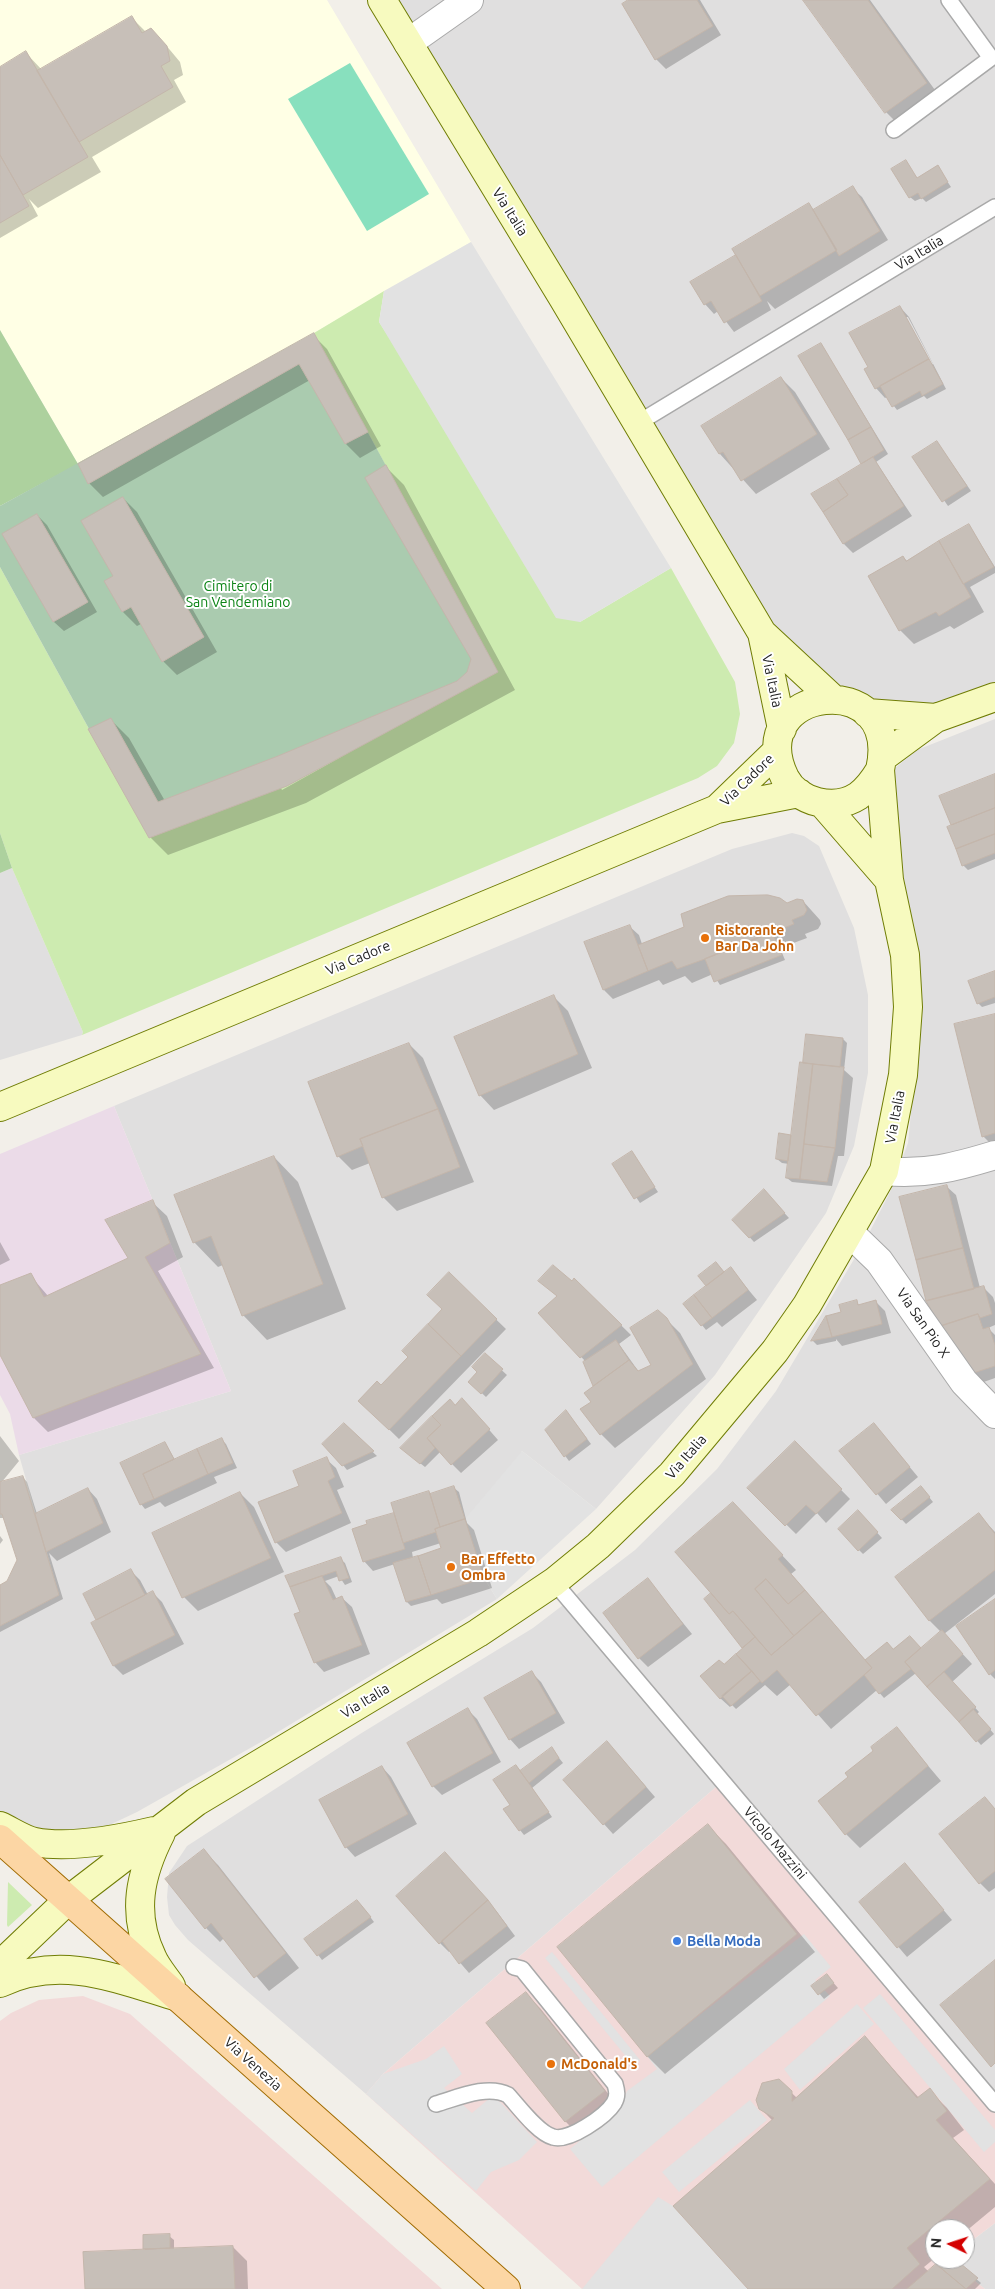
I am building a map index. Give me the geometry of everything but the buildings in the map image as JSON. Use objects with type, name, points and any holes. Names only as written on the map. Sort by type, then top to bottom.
[{"type":"main road","name":"Via Venezia","points":[[0,1839],[67,1901],[178,1997],[506,2289]]},
{"type":"street","name":"Via Italia","points":[[382,0],[638,423],[762,633],[832,698]]},
{"type":"street","points":[[408,43],[469,0]]},
{"type":"street","name":"Via Italia","points":[[762,633],[780,740]]},
{"type":"street","points":[[867,713],[936,718],[995,697]]},
{"type":"street","points":[[832,698],[845,700],[867,713],[877,726],[882,741],[881,763]]},
{"type":"street","name":"Via Cadore","points":[[717,810],[780,740],[790,716],[802,706],[816,700],[832,698]]},
{"type":"street","name":"Via Cadore","points":[[0,1107],[717,810],[811,799],[841,803],[858,796],[871,785],[881,763],[936,718]]},
{"type":"street","name":"Via Cadore","points":[[780,740],[784,775],[811,799]]},
{"type":"street","name":"Via Italia","points":[[0,1965],[67,1901],[163,1830],[196,1802],[478,1633],[554,1582],[598,1546],[672,1474],[776,1351],[807,1306],[884,1171],[903,1075],[908,1007],[906,955],[889,880],[881,763]]},
{"type":"street","name":"Via Italia","points":[[811,799],[889,880]]},
{"type":"street","points":[[884,1171],[916,1174],[964,1165],[995,1156]]},
{"type":"street","name":"Via San Pio X","points":[[850,1233],[879,1261],[964,1382],[995,1414]]},
{"type":"street","points":[[964,1382],[995,1396]]},
{"type":"street","name":"Via Italia","points":[[0,1826],[35,1842],[58,1843],[107,1841],[163,1830]]},
{"type":"street","name":"Via Italia","points":[[163,1830],[147,1860],[140,1886],[142,1922],[152,1957],[178,1997]]},
{"type":"street","points":[[0,1983],[40,1970],[83,1970],[178,1997]]},
{"type":"lane","points":[[894,130],[993,57],[949,0]]},
{"type":"lane","name":"Via Italia","points":[[638,423],[995,207]]},
{"type":"lane","name":"Vicolo Mazzini","points":[[554,1582],[995,2104]]},
{"type":"lane","points":[[436,2104],[486,2091],[501,2092],[508,2095],[543,2132],[552,2137],[563,2138],[571,2137],[609,2109],[615,2101],[617,2092],[615,2084],[522,1969],[514,1967]]},
{"type":"shaded area","points":[[0,0],[327,0],[471,242],[314,333],[78,464],[0,330]]},
{"type":"shaded area","points":[[382,0],[995,0],[995,697],[867,713],[762,633]]},
{"type":"shaded area","points":[[471,242],[671,568],[580,622],[556,618],[379,322],[384,291]]},
{"type":"shaded area","points":[[995,719],[995,2104],[723,1781],[383,2074],[366,2094],[188,1940],[169,1915],[167,1897],[169,1873],[187,1846],[360,1734],[533,1628],[635,1550],[717,1469],[776,1391],[866,1239],[890,1192],[908,1143],[918,1041],[886,796],[895,768],[917,750]]},
{"type":"shaded area","points":[[792,833],[804,836],[819,846],[854,928],[868,995],[868,1073],[854,1146],[826,1213],[715,1375],[596,1509],[522,1451],[484,1578],[497,1599],[268,1738],[137,1812],[86,1836],[38,1839],[0,1819],[0,1626],[59,1595],[19,1455],[231,1391],[114,1106],[732,849]]},
{"type":"shaded area","points":[[12,868],[83,1032],[82,1035],[0,1060],[0,873]]},
{"type":"shaded area","points":[[114,1106],[231,1391],[19,1455],[10,1414],[0,1395],[0,1154]]},
{"type":"shaded area","points":[[522,1451],[596,1509],[497,1599],[484,1578],[465,1519]]},
{"type":"shaded area","points":[[723,1781],[995,2104],[995,2223],[975,2238],[975,2219],[925,2219],[925,2269],[960,2269],[985,2289],[582,2289],[366,2094],[383,2074]]},
{"type":"shaded area","points":[[804,1934],[831,1967],[815,1980],[830,1996],[602,2187],[570,2149],[621,2107],[627,2091],[657,2069],[647,2056]]},
{"type":"shaded area","points":[[552,1952],[640,2060],[633,2065],[545,1958]]},
{"type":"shaded area","points":[[880,1994],[995,2130],[995,2142],[984,2152],[863,2008]]},
{"type":"shaded area","points":[[83,1996],[130,2014],[442,2289],[0,2289],[0,2021],[11,2013],[39,2000]]},
{"type":"shaded area","points":[[857,2004],[874,2024],[800,2090],[784,2069]]},
{"type":"shaded area","points":[[444,2046],[462,2074],[444,2088],[472,2113],[491,2097],[500,2102],[537,2142],[519,2160],[491,2172],[476,2191],[366,2094],[383,2074],[426,2059]]},
{"type":"shaded area","points":[[750,2100],[767,2120],[679,2192],[662,2172]]},
{"type":"shaded area","points":[[658,2197],[673,2206],[748,2289],[582,2289]]},
{"type":"shaded area","points":[[995,2223],[995,2289],[985,2289],[959,2269],[975,2269],[975,2238]]},
{"type":"green space","points":[[350,63],[429,194],[367,231],[288,99]]},
{"type":"green space","points":[[384,291],[379,322],[580,622],[671,568],[735,682],[740,714],[734,743],[717,766],[698,778],[82,1035],[83,1032],[12,868],[0,833],[0,567],[149,838],[497,671],[314,333]]},
{"type":"green space","points":[[0,330],[78,464],[0,506]]},
{"type":"green space","name":"Cimitero di San Vendemiano","points":[[314,333],[498,672],[149,838],[0,567],[0,506]]},
{"type":"green space","points":[[0,833],[12,868],[0,873]]},
{"type":"green space","points":[[8,1882],[32,1905],[8,1927],[7,1925]]},
{"type":"place","name":"Ristorante Bar Da John","points":[[705,938]]},
{"type":"place","name":"Bar Effetto Ombra","points":[[451,1567]]},
{"type":"place","name":"Bella Moda","points":[[677,1941]]},
{"type":"place","name":"McDonald's","points":[[551,2064]]}]
